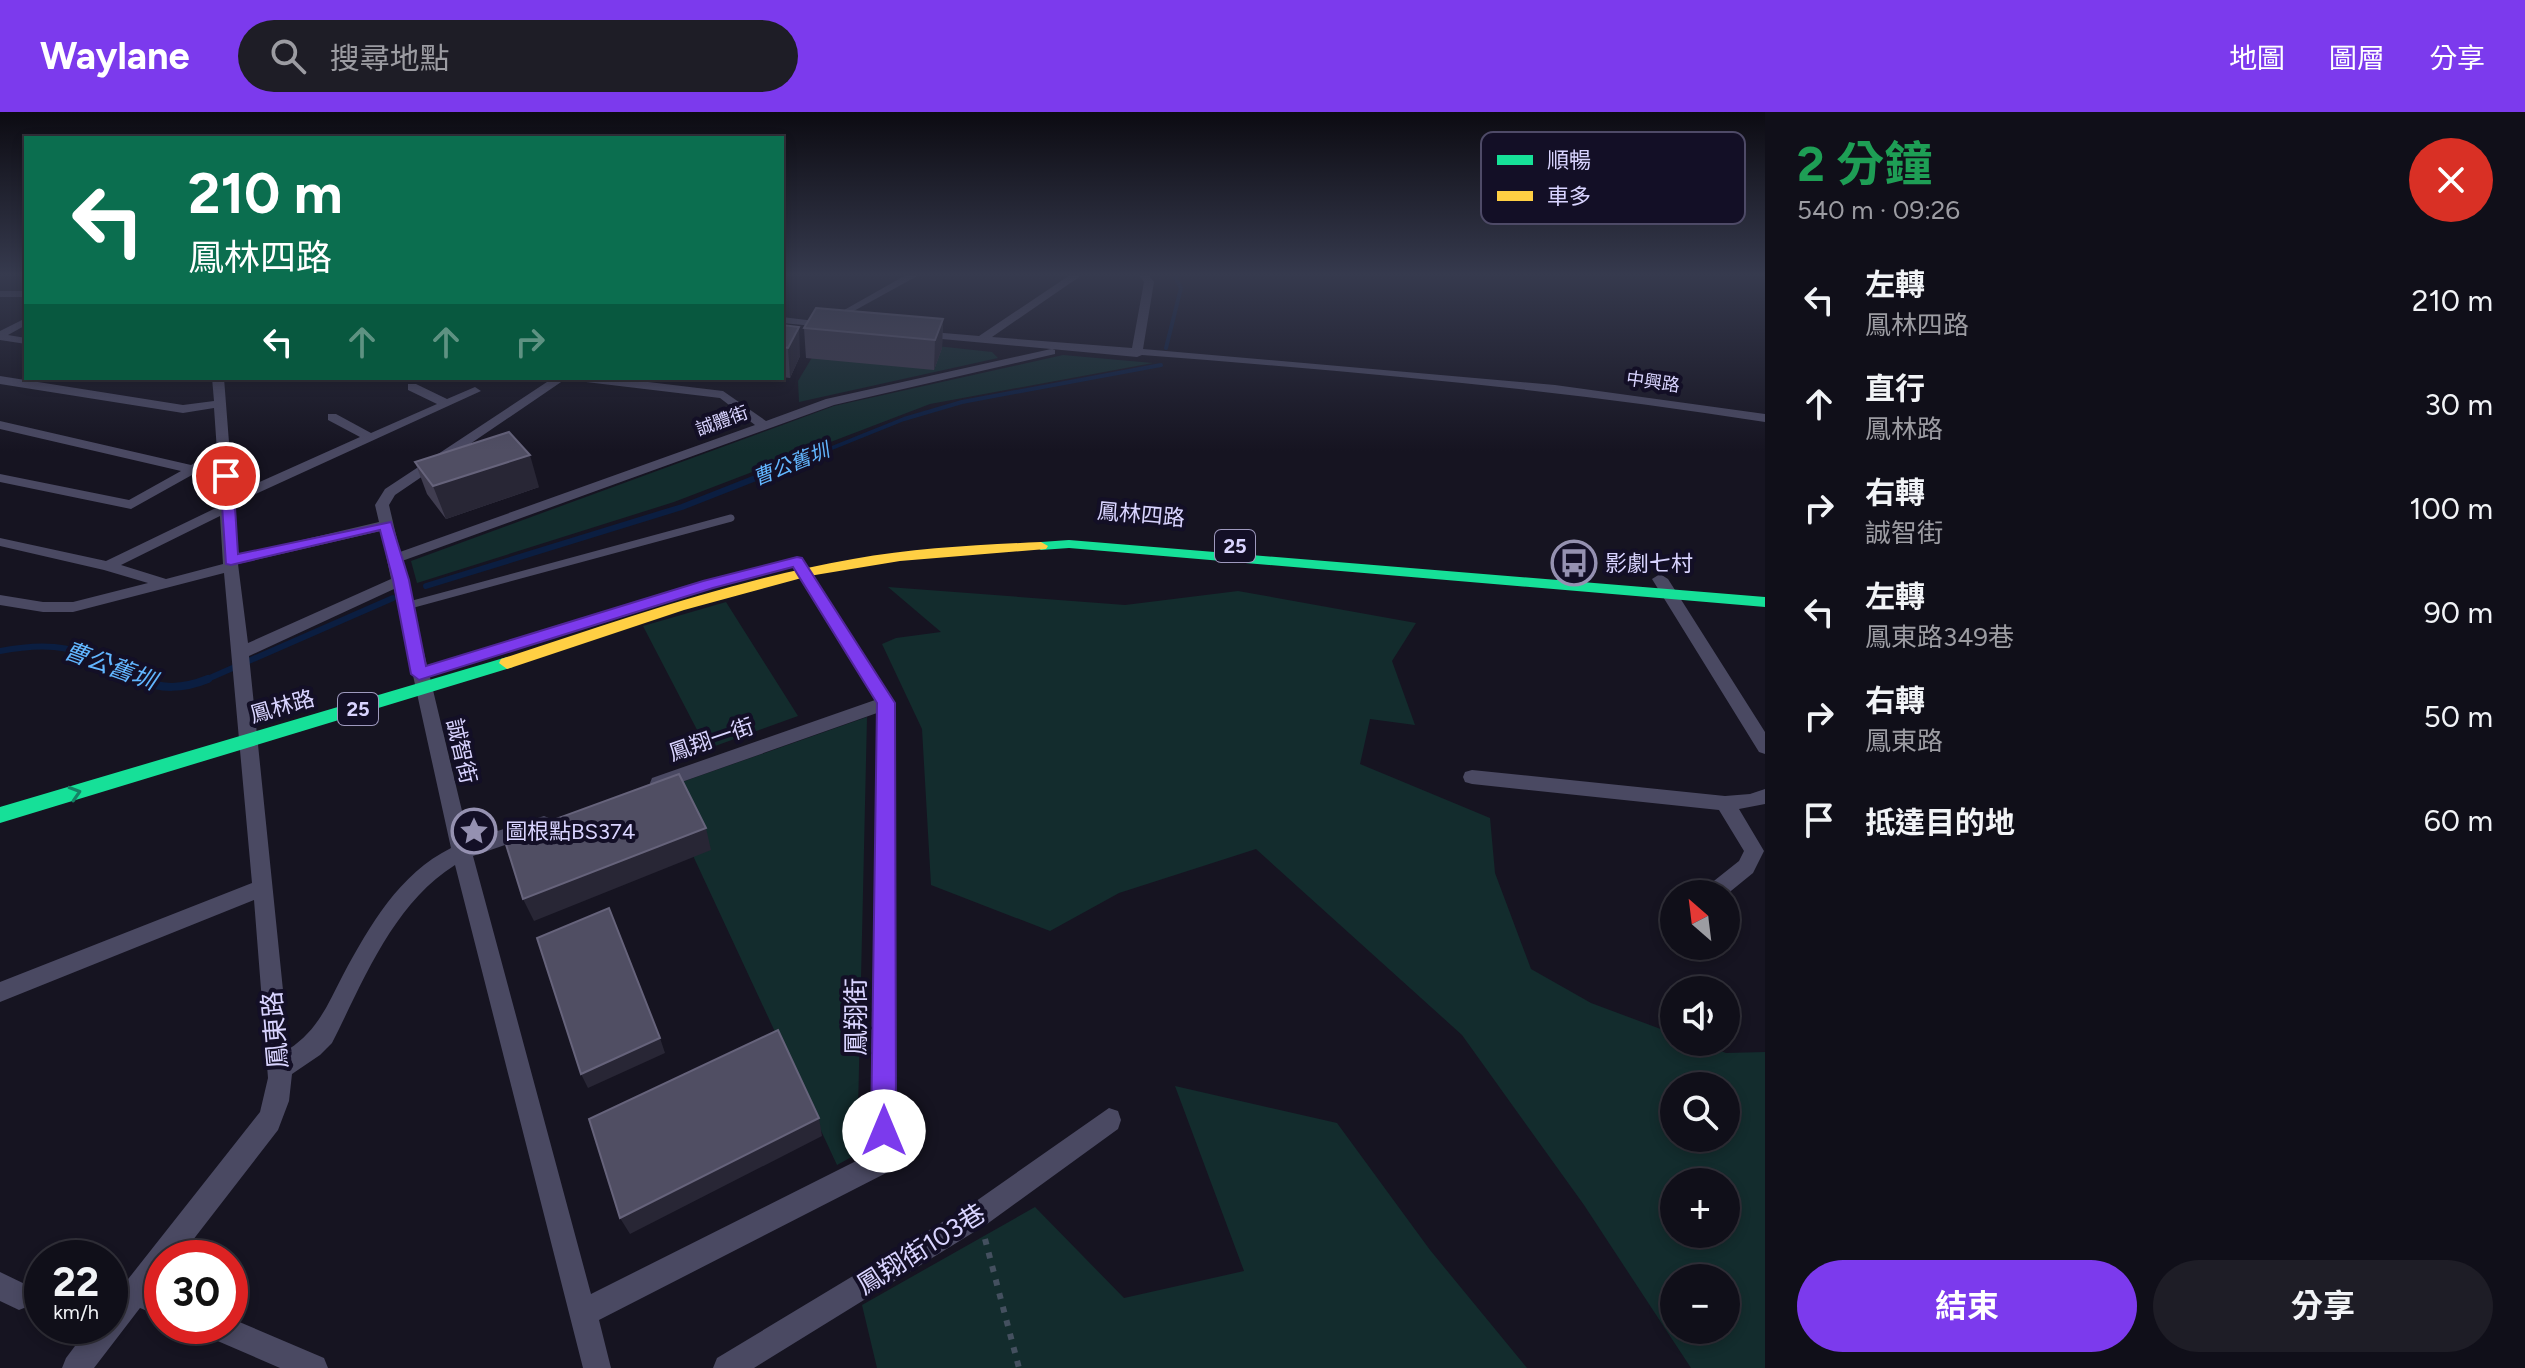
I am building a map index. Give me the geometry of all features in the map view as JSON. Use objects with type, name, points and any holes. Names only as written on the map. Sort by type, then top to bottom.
[{"type":"main road","name":"鳳林四路","points":[[711,590],[801,567],[962,550],[1069,544],[1664,586],[1765,590]]},
{"type":"main road","name":"鳳林四路","points":[[1664,586],[1765,602]]},
{"type":"main road","name":"鳳林路","points":[[0,797],[250,732],[421,682],[711,590]]},
{"type":"main road","name":"鳳林路","points":[[0,815],[250,732]]},
{"type":"street","name":"中興路","points":[[913,334],[1137,354],[1374,370],[1644,397],[1765,418]]},
{"type":"street","points":[[980,340],[990,334]]},
{"type":"street","points":[[1137,354],[1140,334]]},
{"type":"street","points":[[0,336],[24,341]]},
{"type":"street","name":"誠體街","points":[[395,559],[830,402],[1070,348]]},
{"type":"street","points":[[0,380],[183,409],[220,404]]},
{"type":"street","points":[[218,380],[231,564],[241,653],[401,580]]},
{"type":"street","name":"誠智街","points":[[558,380],[390,492],[382,505],[462,853],[597,1368]]},
{"type":"street","points":[[602,380],[723,395],[763,425]]},
{"type":"street","points":[[412,387],[447,404]]},
{"type":"street","points":[[108,566],[228,504],[475,391]]},
{"type":"street","points":[[332,417],[371,438]]},
{"type":"street","points":[[0,425],[194,470]]},
{"type":"street","points":[[0,478],[131,505],[224,452]]},
{"type":"street","points":[[0,600],[60,608],[166,584],[231,564],[386,525]]},
{"type":"street","points":[[0,542],[108,566],[166,584]]},
{"type":"street","points":[[801,567],[886,703]]},
{"type":"street","points":[[1664,586],[1765,747]]},
{"type":"street","name":"鳳東路","points":[[128,1301],[269,1121],[277,1101],[279,1069],[241,653]]},
{"type":"street","name":"鳳翔一街","points":[[637,791],[886,703]]},
{"type":"street","name":"鳳翔街","points":[[582,1314],[883,1161],[886,703]]},
{"type":"street","points":[[1472,777],[1725,803],[1751,801],[1765,796]]},
{"type":"street","points":[[1725,803],[1754,851],[1746,867],[1730,880]]},
{"type":"street","points":[[279,1069],[324,1035],[389,917],[417,882],[437,866],[462,853],[564,817]]},
{"type":"street","points":[[0,992],[262,888]]},
{"type":"street","name":"鳳翔街103巷","points":[[727,1368],[978,1215],[1109,1120]]},
{"type":"street","points":[[135,1292],[144,1296]]},
{"type":"street","points":[[248,1340],[314,1368]]},
{"type":"street","name":"鳳東路","points":[[76,1368],[94,1344]]},
{"type":"lane","points":[[406,606],[731,518]]},
{"type":"path","points":[[978,1215],[1019,1368]]},
{"type":"green space","points":[[826,334],[992,352],[998,358],[799,402],[798,381]]},
{"type":"green space","points":[[1063,355],[1153,363],[930,404],[674,502],[417,583],[411,561],[834,406]]},
{"type":"green space","points":[[888,587],[1125,605],[1238,591],[1416,623],[1392,661],[1415,725],[1370,719],[1360,764],[1490,818],[1495,873],[1531,969],[1591,1003],[1660,1029],[1660,1056],[1740,1056],[1740,1053],[1765,1052],[1765,1368],[1691,1368],[1675,1344],[1740,1344],[1740,1264],[1660,1264],[1660,1321],[1584,1205],[1462,1035],[1256,849],[1119,893],[1050,931],[931,885],[922,729],[882,644],[896,638],[941,632]]},
{"type":"green space","points":[[726,602],[798,716],[707,749],[643,626]]},
{"type":"green space","points":[[867,717],[857,1154],[837,1165],[662,789]]},
{"type":"green space","points":[[1175,1086],[1337,1123],[1430,1250],[1527,1368],[877,1368],[862,1305],[1035,1207],[1124,1298],[1244,1271]]},
{"type":"building","points":[[784,334],[796,334],[788,348],[784,347]]},
{"type":"building","points":[[865,334],[937,334],[935,340]]},
{"type":"building","points":[[509,432],[530,455],[433,486],[415,462]]},
{"type":"building","points":[[679,774],[706,828],[523,899],[504,838]]},
{"type":"building","points":[[609,908],[660,1038],[581,1074],[537,938]]},
{"type":"building","points":[[778,1030],[819,1118],[620,1218],[589,1119]]},
{"type":"waterway","name":"曹公舊圳","points":[[1166,348],[1170,334]]},
{"type":"waterway","name":"曹公舊圳","points":[[826,451],[904,419],[962,402],[1161,365]]},
{"type":"waterway","name":"曹公舊圳","points":[[426,586],[682,507],[826,451]]},
{"type":"waterway","name":"曹公舊圳","points":[[206,680],[393,598]]},
{"type":"waterway","name":"曹公舊圳","points":[[0,651],[23,647],[58,647],[88,656],[141,681]]},
{"type":"waterway","name":"曹公舊圳","points":[[137,679],[172,687],[206,680]]},
{"type":"traffic: fast","points":[[1041,546],[1069,544],[1765,602]]},
{"type":"traffic: fast","points":[[0,815],[507,663]]},
{"type":"traffic: slow","points":[[507,663],[678,607],[809,572],[900,556],[1041,546]]},
{"type":"place","name":"影劇七村","points":[[1574,563]]},
{"type":"place","name":"圖根點BS374","points":[[474,831]]},
{"type":"route","points":[[226,476],[231,561],[386,525],[401,580],[419,674],[708,584],[797,562],[886,703],[884,1131]]}]
